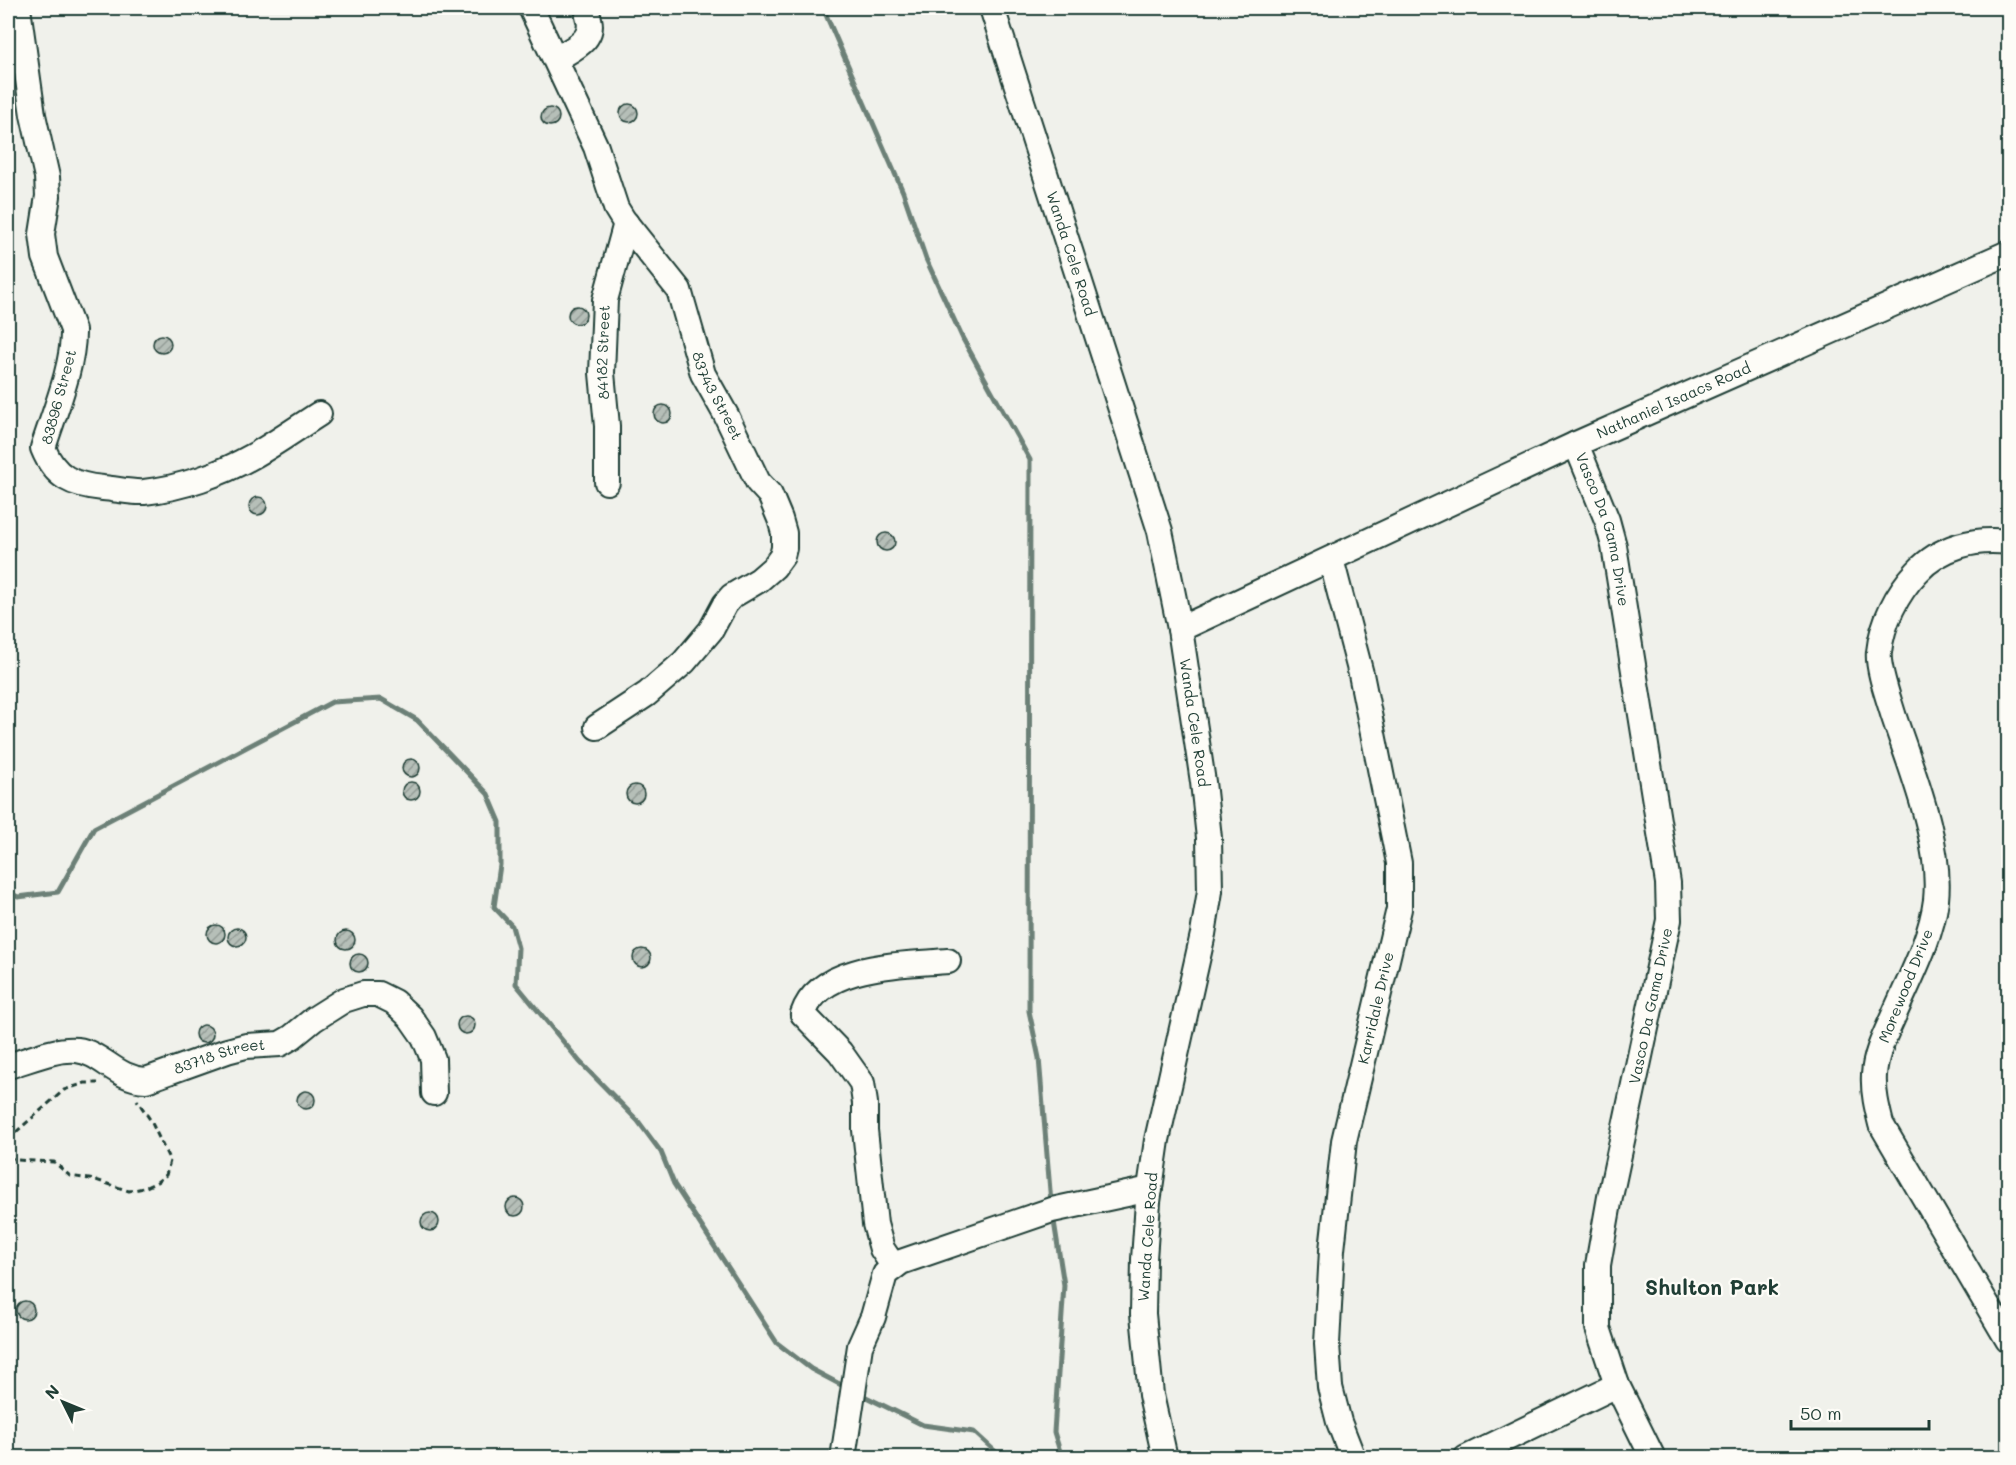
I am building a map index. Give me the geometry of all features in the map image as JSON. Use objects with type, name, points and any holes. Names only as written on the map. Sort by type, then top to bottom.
[{"type":"street","name":"83896 Street","points":[[18,8],[33,115],[47,177],[48,196],[42,234],[45,257],[73,330],[69,362],[43,448],[48,461],[71,482],[93,487],[142,492],[189,482],[222,470],[253,456],[319,414]]},
{"type":"street","name":"83743 Street","points":[[531,8],[596,147],[616,208],[626,224],[679,290],[703,374],[726,415],[758,482],[770,495],[784,533],[782,556],[774,567],[759,580],[732,596],[711,630],[684,662],[647,694],[597,727]]},
{"type":"street","name":"Wanda Cele Road","points":[[992,8],[1160,531],[1180,629],[1203,782],[1209,838],[1210,891],[1203,934],[1157,1140],[1149,1189],[1144,1259],[1143,1314],[1151,1395],[1165,1458]]},
{"type":"street","points":[[556,59],[585,41],[591,28],[588,16]]},
{"type":"street","name":"84182 Street","points":[[607,482],[608,426],[602,374],[605,300],[626,224]]},
{"type":"street","name":"Nathaniel Isaacs Road","points":[[1180,629],[1576,444],[2008,253]]},
{"type":"street","name":"Vasco Da Gama Drive","points":[[1576,444],[1607,520],[1614,546],[1668,883],[1669,920],[1610,1197],[1598,1265],[1598,1328],[1617,1385],[1653,1458]]},
{"type":"street","name":"Morewood Drive","points":[[2008,542],[1994,540],[1960,544],[1928,561],[1904,585],[1888,617],[1878,654],[1886,693],[1931,832],[1936,866],[1936,898],[1930,932],[1882,1042],[1874,1073],[1875,1101],[1881,1124],[2008,1340]]},
{"type":"street","name":"Karridale Drive","points":[[1331,559],[1361,674],[1399,863],[1399,909],[1344,1141],[1332,1250],[1327,1344],[1330,1387],[1339,1422],[1353,1458]]},
{"type":"street","points":[[894,1267],[882,1249],[875,1224],[862,1083],[840,1052],[803,1014],[807,1004],[814,996],[836,979],[863,969],[948,961]]},
{"type":"street","name":"83718 Street","points":[[8,1066],[59,1051],[77,1050],[89,1054],[133,1080],[146,1080],[237,1048],[280,1044],[344,1000],[363,994],[378,994],[394,1002],[410,1017],[424,1037],[433,1059],[434,1093]]},
{"type":"street","points":[[843,1458],[860,1346],[873,1317],[885,1274],[901,1262],[1052,1210],[1149,1189]]},
{"type":"street","points":[[1466,1458],[1617,1385]]},
{"type":"path","points":[[8,1139],[64,1090],[86,1083],[102,1083]]},
{"type":"path","points":[[8,1157],[16,1160],[54,1162],[70,1176],[96,1180],[129,1191],[157,1182],[166,1175],[171,1161],[151,1121],[131,1092]]},
{"type":"building","points":[[629,104],[637,109],[638,113],[633,121],[629,122],[621,117],[620,113],[625,105]]},
{"type":"building","points":[[550,108],[558,113],[559,117],[554,125],[550,126],[542,121],[541,117],[546,109]]},
{"type":"building","points":[[577,306],[583,309],[586,315],[583,321],[577,324],[571,321],[568,315],[571,309]]},
{"type":"building","points":[[162,335],[168,338],[171,344],[168,350],[162,353],[156,350],[153,344],[156,338]]},
{"type":"building","points":[[663,405],[671,410],[672,414],[667,422],[663,423],[655,418],[654,414],[659,406]]},
{"type":"building","points":[[258,497],[266,502],[267,506],[262,514],[258,515],[250,510],[249,506],[254,498]]},
{"type":"building","points":[[886,533],[894,538],[895,542],[890,550],[886,551],[878,546],[877,542],[882,534]]},
{"type":"building","points":[[411,759],[417,762],[420,768],[417,774],[411,777],[405,774],[402,768],[405,762]]},
{"type":"building","points":[[411,782],[417,785],[420,791],[417,797],[411,800],[405,797],[402,791],[405,785]]},
{"type":"building","points":[[635,785],[643,790],[644,794],[639,802],[635,803],[627,798],[626,794],[631,786]]},
{"type":"building","points":[[216,925],[224,930],[225,934],[220,942],[216,943],[208,938],[207,934],[212,926]]},
{"type":"building","points":[[237,928],[243,931],[246,937],[243,943],[237,946],[231,943],[228,937],[231,931]]},
{"type":"building","points":[[346,931],[354,936],[355,940],[350,948],[346,949],[338,944],[337,940],[342,932]]},
{"type":"building","points":[[642,949],[648,952],[651,958],[648,964],[642,967],[636,964],[633,958],[636,952]]},
{"type":"building","points":[[359,954],[365,957],[368,963],[365,969],[359,972],[353,969],[350,963],[353,957]]},
{"type":"building","points":[[466,1016],[474,1021],[475,1025],[470,1033],[466,1034],[458,1029],[457,1025],[462,1017]]},
{"type":"building","points":[[204,1025],[210,1028],[213,1034],[210,1040],[204,1043],[198,1040],[195,1034],[198,1028]]},
{"type":"building","points":[[306,1091],[314,1096],[315,1100],[310,1108],[306,1109],[298,1104],[297,1100],[302,1092]]},
{"type":"building","points":[[515,1198],[523,1203],[524,1207],[519,1215],[515,1216],[507,1211],[506,1207],[511,1199]]},
{"type":"building","points":[[430,1213],[436,1216],[439,1222],[436,1228],[430,1231],[424,1228],[421,1222],[424,1216]]},
{"type":"building","points":[[25,1301],[33,1306],[34,1310],[29,1318],[25,1319],[17,1314],[16,1310],[21,1302]]},
{"type":"waterway","points":[[823,8],[903,192],[926,259],[963,339],[1030,460],[1029,1011],[1039,1058],[1051,1203]]},
{"type":"waterway","points":[[8,892],[18,897],[58,892],[94,828],[332,702],[381,699],[417,720],[488,794],[500,822],[500,865],[494,907],[512,926],[518,948],[516,984],[580,1062],[638,1121],[661,1152],[674,1184],[777,1343],[811,1369],[847,1388]]},
{"type":"waterway","points":[[1053,1215],[1064,1285],[1054,1432],[1062,1458]]},
{"type":"waterway","points":[[860,1394],[923,1425],[974,1432],[998,1454],[1009,1458]]},
{"type":"district","name":"Shulton Park","points":[[1712,1288]]}]
